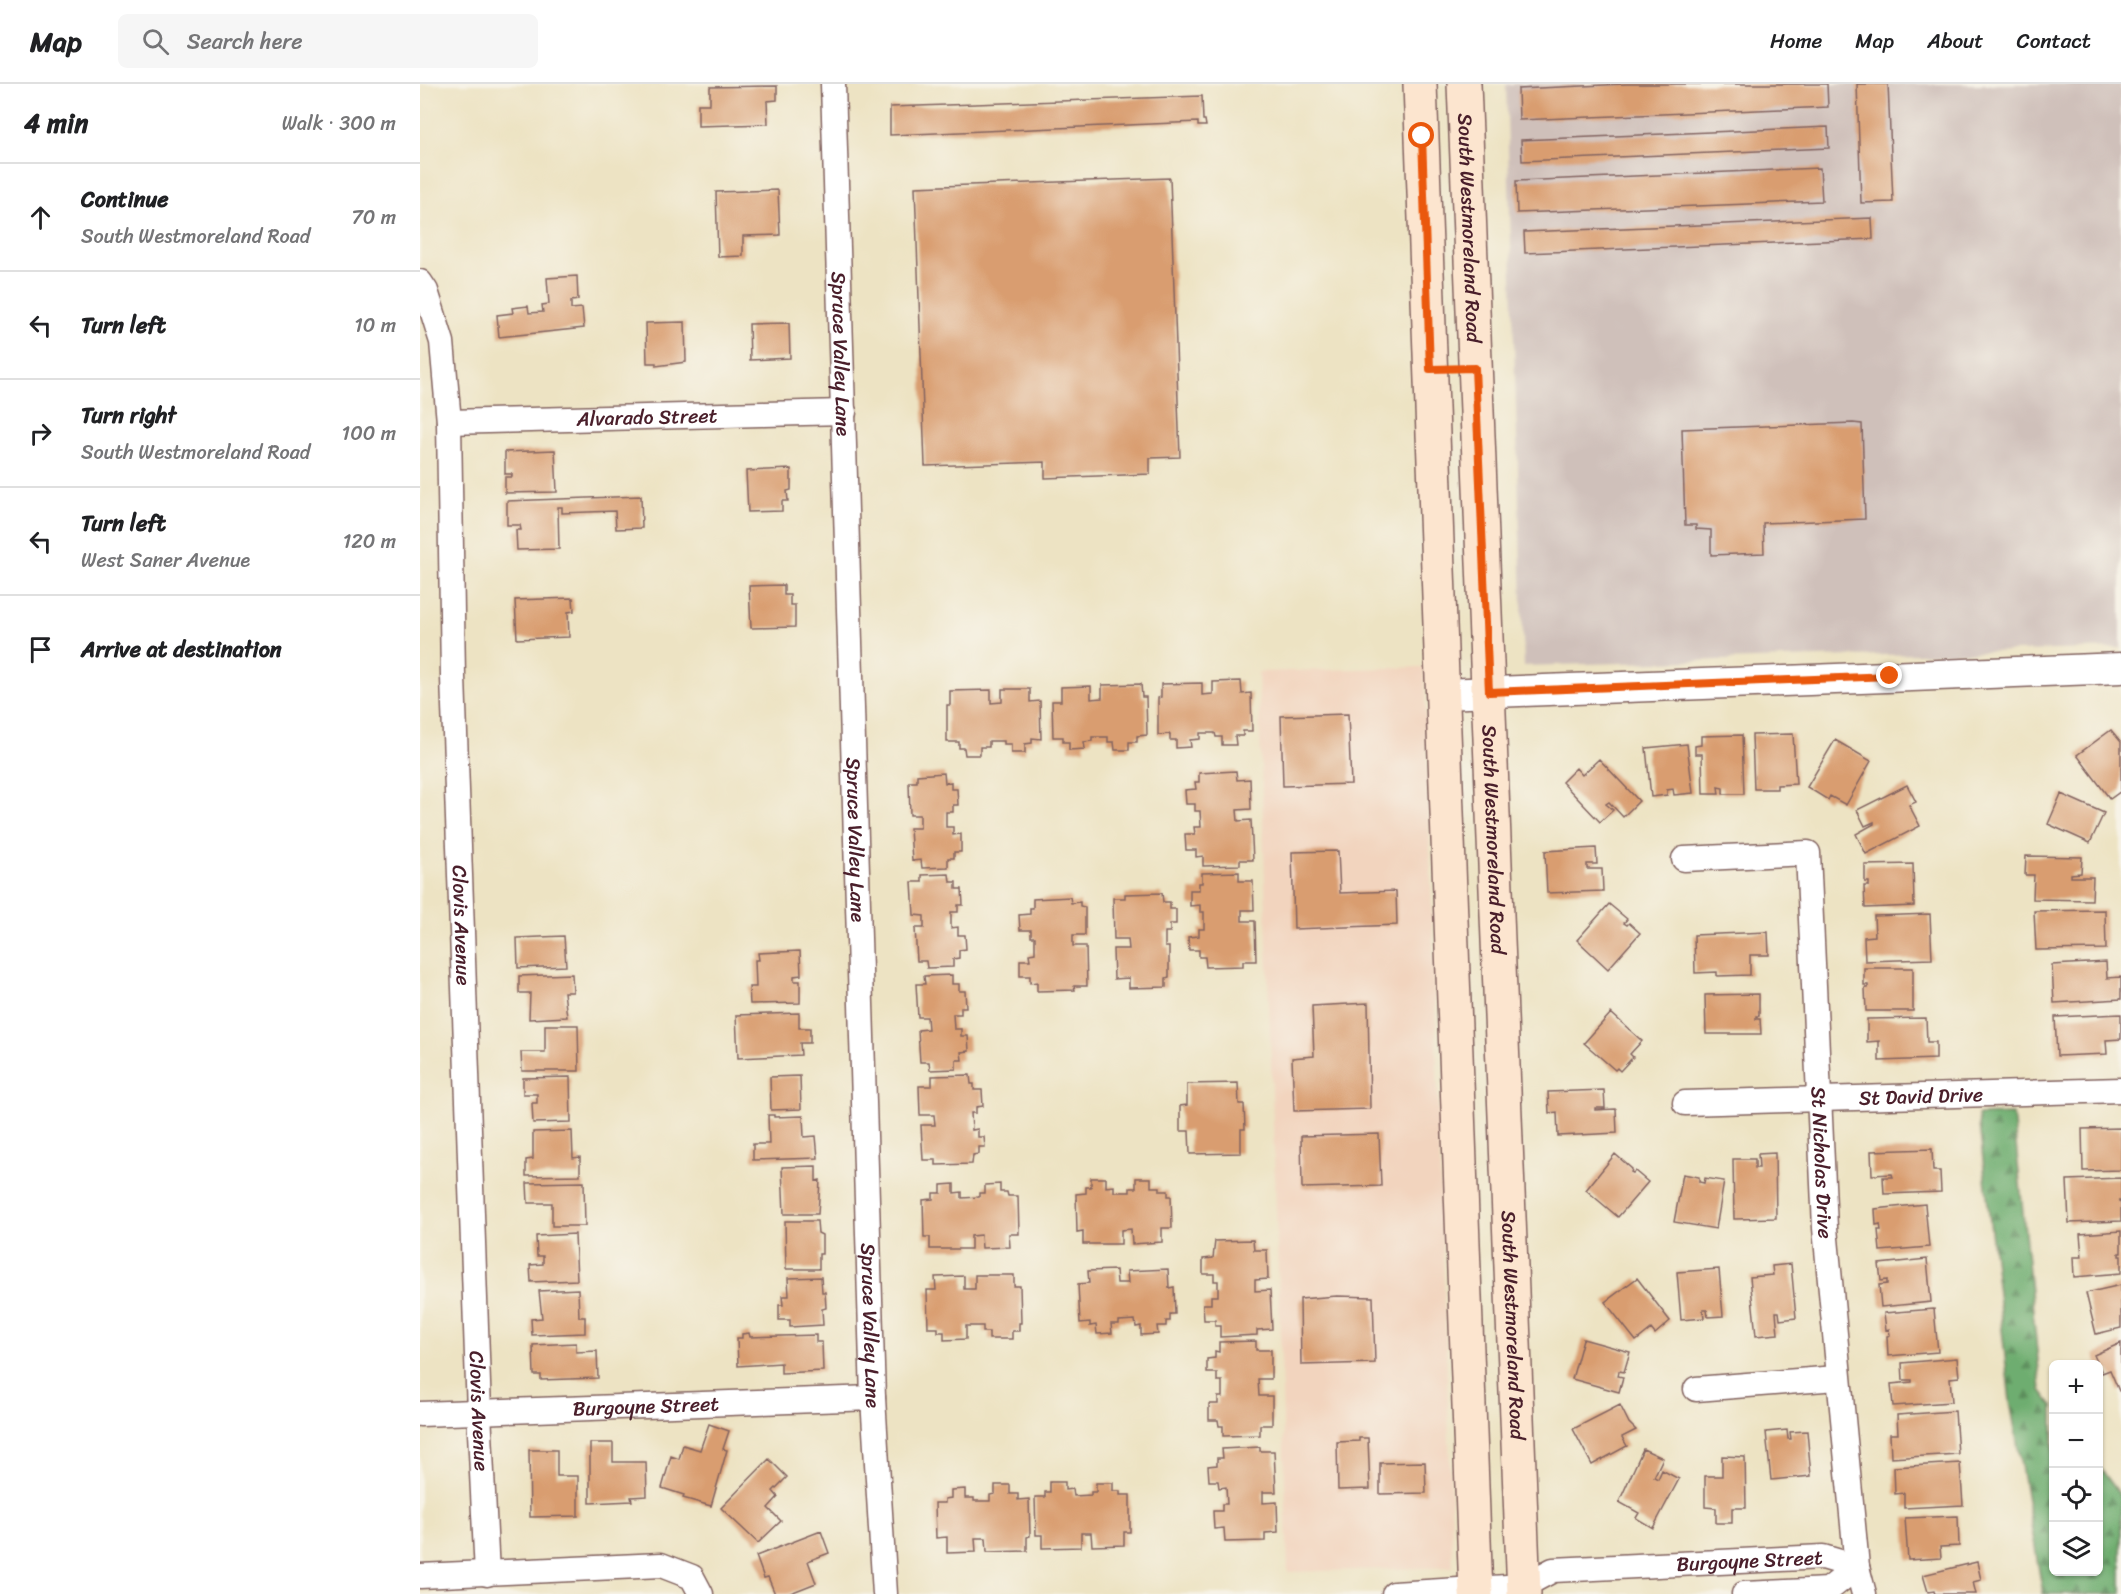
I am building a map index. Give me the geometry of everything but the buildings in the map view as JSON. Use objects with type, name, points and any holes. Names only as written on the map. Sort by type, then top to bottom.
[{"type":"main road","points":[[1419,84],[1476,1592]]},
{"type":"main road","name":"South Westmoreland Road","points":[[1464,84],[1528,1592]]},
{"type":"main road","points":[[1424,206],[1470,204]]},
{"type":"main road","points":[[1430,369],[1475,368]]},
{"type":"street","name":"Spruce Valley Lane","points":[[833,84],[873,1398],[885,1594]]},
{"type":"street","name":"Clovis Avenue","points":[[420,282],[426,291],[442,342],[449,422],[453,677],[479,1412],[487,1574]]},
{"type":"street","name":"Alvarado Street","points":[[449,422],[843,412]]},
{"type":"street","points":[[1442,694],[2121,668]]},
{"type":"street","name":"St Nicholas Drive","points":[[1684,860],[1808,853],[1825,1228],[1837,1378],[1857,1567],[1864,1594]]},
{"type":"street","name":"St David Drive","points":[[1684,1103],[2121,1090]]},
{"type":"street","points":[[1696,1389],[1837,1378]]},
{"type":"street","name":"Burgoyne Street","points":[[420,1414],[873,1398]]},
{"type":"street","name":"Burgoyne Street","points":[[1394,1594],[1528,1592],[1553,1570],[1823,1557],[1857,1567]]},
{"type":"street","points":[[420,1576],[661,1565],[696,1585]]},
{"type":"street","name":"Burgoyne Street","points":[[1744,1594],[1828,1590],[1857,1567]]},
{"type":"shaded area","points":[[1506,84],[2121,84],[2121,648],[1524,666]]},
{"type":"shaded area","points":[[1424,667],[1453,1567],[1288,1572],[1258,672]]},
{"type":"green space","points":[[2013,1114],[2041,1390],[2049,1401],[2049,1576],[2103,1576],[2103,1471],[2121,1496],[2121,1594],[2043,1594],[2010,1401],[1978,1115]]},
{"type":"route","points":[[1422,136],[1430,369],[1475,368],[1489,692],[1890,676]]}]
